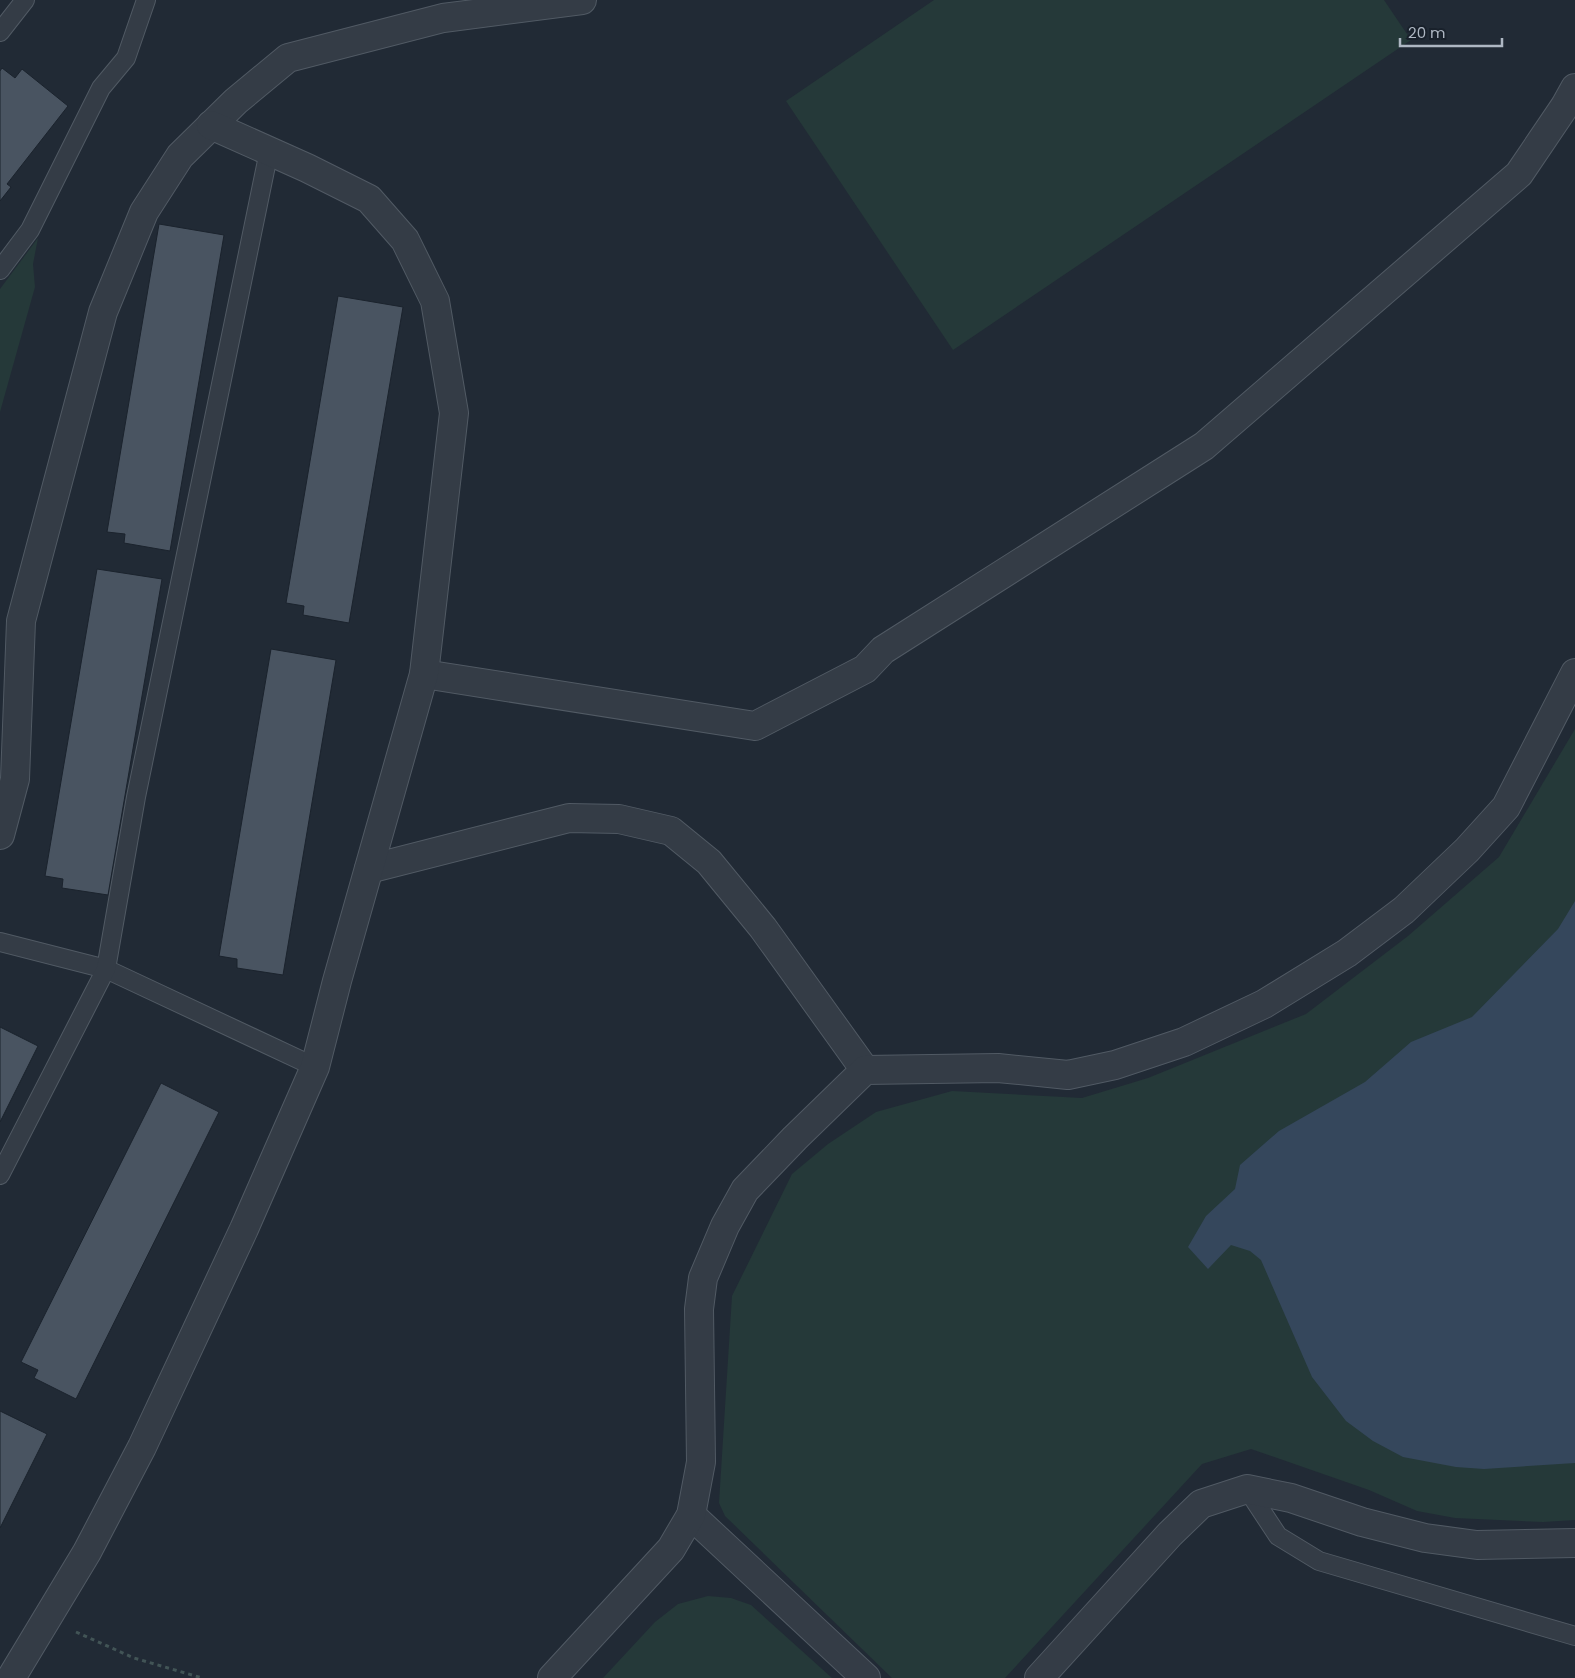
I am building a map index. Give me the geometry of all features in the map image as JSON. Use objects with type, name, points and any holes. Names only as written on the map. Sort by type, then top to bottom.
[{"type":"street","points":[[0,835],[15,779],[22,621],[103,312],[144,212],[180,156],[236,101],[288,58],[443,18],[582,0]]},
{"type":"street","points":[[424,674],[755,726],[865,669],[884,650],[1204,446],[1519,174],[1575,88]]},
{"type":"street","points":[[11,1678],[87,1552],[142,1447],[244,1229],[315,1067],[424,674],[454,413],[435,301],[405,240],[369,199],[211,125]]},
{"type":"street","points":[[552,1678],[670,1549],[691,1515],[701,1462],[699,1309],[703,1278],[725,1226],[745,1190],[795,1138],[865,1070],[998,1068],[1068,1075],[1115,1065],[1184,1042],[1264,1004],[1347,953],[1390,920],[1467,850],[1506,807],[1575,673]]},
{"type":"street","points":[[369,869],[569,818],[619,819],[671,830],[708,862],[762,928],[865,1070]]},
{"type":"street","points":[[1039,1678],[1170,1534],[1202,1504],[1247,1489],[1291,1498],[1362,1522],[1425,1538],[1477,1545],[1575,1543]]},
{"type":"street","points":[[691,1515],[866,1678]]},
{"type":"lane","points":[[0,32],[25,0]]},
{"type":"lane","points":[[0,270],[30,230],[100,88],[126,58],[146,0]]},
{"type":"lane","points":[[0,1175],[106,969],[136,797],[270,151]]},
{"type":"lane","points":[[0,942],[106,969],[315,1067]]},
{"type":"lane","points":[[1247,1489],[1278,1536],[1319,1560],[1575,1636]]},
{"type":"path","points":[[47,1618],[134,1658],[202,1678]]},
{"type":"green space","points":[[934,0],[1384,0],[1411,40],[953,350],[786,101]]},
{"type":"green space","points":[[38,238],[33,264],[35,287],[0,412],[0,289]]},
{"type":"green space","points":[[1575,729],[1575,1520],[1543,1522],[1455,1518],[1417,1511],[1369,1490],[1251,1449],[1202,1464],[1005,1678],[892,1678],[725,1516],[719,1503],[732,1296],[792,1174],[828,1144],[876,1112],[952,1091],[1082,1098],[1148,1078],[1306,1014],[1408,936],[1499,857]]},
{"type":"green space","points":[[708,1596],[731,1598],[751,1605],[832,1678],[603,1678],[655,1622],[678,1604]]},
{"type":"water","points":[[1575,901],[1575,1463],[1484,1469],[1456,1467],[1403,1457],[1373,1441],[1346,1421],[1312,1377],[1261,1260],[1250,1251],[1231,1245],[1208,1269],[1188,1247],[1206,1216],[1235,1189],[1240,1165],[1279,1131],[1365,1082],[1411,1042],[1472,1017],[1558,929]]},
{"type":"building","points":[[2,68],[15,78],[22,69],[68,106],[7,184],[11,187],[0,201],[0,71]]},
{"type":"building","points":[[159,224],[224,235],[170,551],[124,543],[125,534],[107,532]]},
{"type":"building","points":[[338,296],[403,307],[349,623],[303,615],[304,606],[286,603]]},
{"type":"building","points":[[97,569],[162,579],[108,895],[62,888],[63,879],[45,876]]},
{"type":"building","points":[[271,649],[336,660],[283,975],[237,968],[237,959],[219,956]]},
{"type":"building","points":[[0,1027],[38,1046],[0,1122]]},
{"type":"building","points":[[161,1083],[219,1112],[76,1399],[34,1378],[38,1370],[21,1362]]},
{"type":"building","points":[[0,1411],[47,1434],[0,1528]]}]
